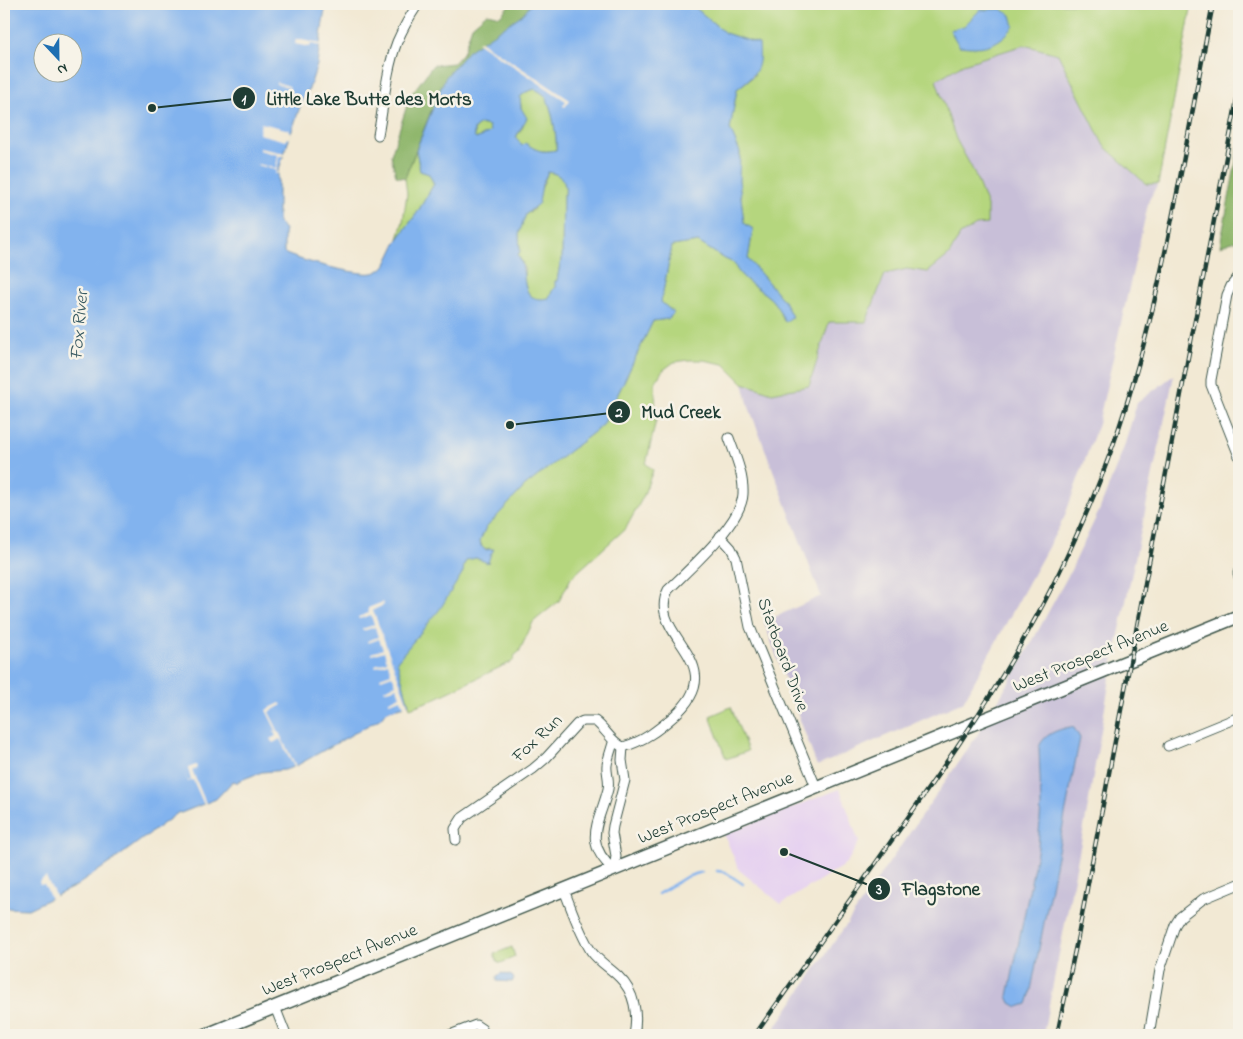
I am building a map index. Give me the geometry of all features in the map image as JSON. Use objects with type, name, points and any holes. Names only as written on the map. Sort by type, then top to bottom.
[{"type":"main road","name":"West Prospect Avenue","points":[[206,1035],[1239,616]]},
{"type":"street","points":[[378,135],[397,43],[402,30],[418,4]]},
{"type":"street","points":[[1239,276],[1227,295],[1211,385],[1239,456]]},
{"type":"street","points":[[614,870],[616,856],[612,833],[625,780],[622,760],[623,747],[639,742],[655,733],[683,708],[693,693],[696,676],[694,667],[691,659],[666,620],[664,601],[668,590],[720,536],[739,510],[742,502],[742,482],[729,438]]},
{"type":"street","name":"Starboard Drive","points":[[720,536],[731,548],[736,558],[750,626],[816,787]]},
{"type":"street","points":[[1168,746],[1239,717]]},
{"type":"street","name":"Fox Run","points":[[456,840],[455,829],[462,818],[533,769],[546,758],[577,724],[583,721],[595,721],[609,735],[613,743],[623,747]]},
{"type":"street","points":[[613,743],[607,766],[608,789],[595,827],[594,836],[603,860],[614,870]]},
{"type":"street","points":[[1149,1035],[1160,970],[1175,925],[1180,917],[1203,899],[1239,884]]},
{"type":"street","points":[[564,890],[585,941],[597,958],[624,982],[632,996],[636,1012],[634,1035]]},
{"type":"street","points":[[275,1007],[286,1035]]},
{"type":"street","points":[[450,1035],[476,1025],[482,1029],[484,1035]]},
{"type":"shaded area","points":[[1024,45],[1058,54],[1104,146],[1146,184],[1158,184],[1149,200],[1098,424],[1064,518],[963,702],[817,766],[764,622],[821,596],[749,407],[743,383],[772,393],[823,338],[829,322],[866,322],[885,274],[907,269],[928,272],[949,255],[960,235],[977,225],[974,172],[956,139],[936,80],[963,64]]},
{"type":"shaded area","points":[[1174,375],[1112,667],[1086,817],[1043,1035],[770,1035],[978,734],[1020,664],[1070,572],[1099,511],[1124,447],[1137,403]]},
{"type":"shaded area","points":[[840,789],[859,842],[846,864],[781,904],[739,870],[724,834]]},
{"type":"green space","points":[[510,4],[531,4],[523,14],[498,33],[431,111],[405,178],[396,176],[391,155],[410,96],[433,65],[454,63],[463,53],[472,26],[487,13],[500,16]]},
{"type":"green space","points":[[691,4],[1192,4],[1158,184],[1146,184],[1104,146],[1058,54],[1024,45],[963,64],[936,80],[956,139],[974,172],[987,206],[987,224],[976,225],[960,235],[949,255],[928,272],[907,269],[885,274],[866,322],[829,322],[809,386],[772,393],[743,383],[724,364],[703,360],[674,362],[662,371],[655,383],[656,420],[646,464],[653,470],[643,497],[626,528],[571,578],[559,601],[533,622],[513,661],[432,700],[410,708],[396,661],[443,602],[458,579],[466,560],[475,558],[488,563],[489,556],[493,551],[491,548],[483,549],[480,541],[485,529],[525,486],[603,425],[653,321],[668,319],[674,313],[661,302],[672,246],[698,242],[734,263],[736,269],[744,278],[773,301],[784,321],[792,317],[784,301],[748,259],[753,229],[744,224],[739,180],[740,152],[730,129],[737,89],[754,76],[759,44],[725,33]]},
{"type":"green space","points":[[535,89],[544,95],[550,106],[555,131],[556,150],[542,151],[528,145],[522,146],[516,137],[523,127],[520,97],[526,92]]},
{"type":"green space","points":[[480,124],[489,126],[490,132],[475,139],[474,129]]},
{"type":"green space","points":[[1239,145],[1239,240],[1220,246]]},
{"type":"green space","points":[[416,150],[420,171],[429,174],[434,184],[417,213],[398,239],[407,194],[405,178]]},
{"type":"green space","points":[[548,172],[560,176],[565,186],[565,195],[563,195],[562,261],[557,281],[555,281],[557,285],[549,298],[539,299],[531,296],[526,290],[524,267],[518,255],[520,251],[519,234],[526,214],[533,210]]},
{"type":"green space","points":[[731,707],[748,751],[726,759],[710,716]]},
{"type":"green space","points":[[512,947],[515,957],[498,963],[494,954]]},
{"type":"water","name":"Fox River","points":[[4,4],[327,4],[317,65],[308,92],[305,92],[278,172],[278,223],[285,229],[284,253],[301,260],[328,267],[366,273],[377,272],[385,265],[398,239],[417,213],[434,184],[429,174],[420,171],[416,150],[445,78],[468,51],[523,14],[531,4],[691,4],[725,33],[759,44],[759,60],[756,70],[737,89],[730,129],[740,152],[739,180],[744,223],[753,229],[748,259],[784,301],[792,317],[785,322],[773,301],[744,278],[736,269],[734,263],[698,242],[672,246],[661,302],[674,313],[668,319],[653,321],[603,425],[525,486],[485,529],[480,541],[481,546],[485,550],[494,549],[488,563],[476,558],[467,560],[464,564],[463,572],[440,609],[397,661],[409,705],[386,712],[381,718],[296,766],[285,770],[262,772],[237,783],[235,781],[232,782],[216,799],[181,813],[179,812],[76,886],[28,909],[4,908]],"holes":[[[535,89],[543,94],[550,106],[554,122],[556,150],[540,151],[525,143],[522,146],[516,137],[527,118],[521,108],[520,97],[526,92]],[[480,124],[489,126],[490,132],[476,139],[474,137],[474,129]],[[548,172],[560,176],[565,186],[565,195],[563,195],[562,261],[557,281],[555,281],[555,287],[549,298],[539,299],[532,297],[526,286],[518,255],[520,251],[519,234],[526,214],[539,203],[542,184]]]},
{"type":"water","points":[[1001,9],[1011,15],[1014,26],[1008,33],[990,45],[976,47],[959,46],[950,30],[964,26],[980,10]]},
{"type":"water","points":[[1070,727],[1074,728],[1080,738],[1030,995],[1027,1004],[1018,1007],[1011,1003],[1008,996],[1038,847],[1041,806],[1039,747],[1048,736],[1056,731]]},
{"type":"water","points":[[502,973],[512,976],[514,979],[512,982],[497,981],[497,976]]},
{"type":"pier","points":[[296,39],[322,44],[321,46],[311,44],[310,47],[295,44]]},
{"type":"pier","points":[[480,41],[570,100],[565,107],[563,106],[566,101],[477,42]]},
{"type":"pier","points":[[276,82],[289,86],[292,96],[303,101],[292,98],[283,103],[270,99],[283,101],[289,97],[273,92],[273,90],[289,95],[288,87],[276,84]]},
{"type":"pier","points":[[261,123],[290,130],[289,132],[292,133],[290,139],[288,138],[286,141],[259,134]]},
{"type":"pier","points":[[259,148],[285,153],[285,156],[279,156],[277,171],[279,173],[275,174],[276,170],[257,165],[276,168],[278,155],[259,150]]},
{"type":"pier","points":[[383,602],[384,605],[373,610],[409,707],[407,708],[404,707],[401,699],[389,703],[389,701],[400,696],[397,687],[385,691],[384,689],[396,684],[392,675],[381,679],[380,677],[391,673],[388,663],[376,667],[375,665],[387,661],[384,651],[372,655],[371,653],[383,649],[379,639],[368,643],[367,641],[378,637],[375,627],[363,631],[362,629],[374,625],[371,615],[359,619],[358,617],[369,613],[368,608]]},
{"type":"pier","points":[[280,703],[282,705],[269,712],[297,769],[295,769],[280,739],[273,743],[270,739],[276,736],[274,732],[276,730],[266,710]]},
{"type":"pier","points":[[196,765],[197,768],[192,770],[207,806],[205,807],[193,780],[188,782],[184,773],[188,781],[191,780],[188,768]]},
{"type":"pier","points":[[46,877],[56,897],[51,899],[44,884],[40,885],[39,881]]},
{"type":"waterway","points":[[717,871],[725,872],[743,884]]},
{"type":"waterway","points":[[658,894],[686,877],[702,872]]},
{"type":"railway","points":[[755,1035],[960,743],[1036,618],[1079,531],[1116,436],[1135,376],[1151,315],[1178,190],[1213,4]]},
{"type":"railway","points":[[1057,1035],[1078,936],[1239,89]]},
{"type":"place","name":"Little Lake Butte des Morts","points":[[152,108]]},
{"type":"place","name":"Mud Creek","points":[[510,425]]},
{"type":"place","name":"Flagstone","points":[[784,852]]}]
